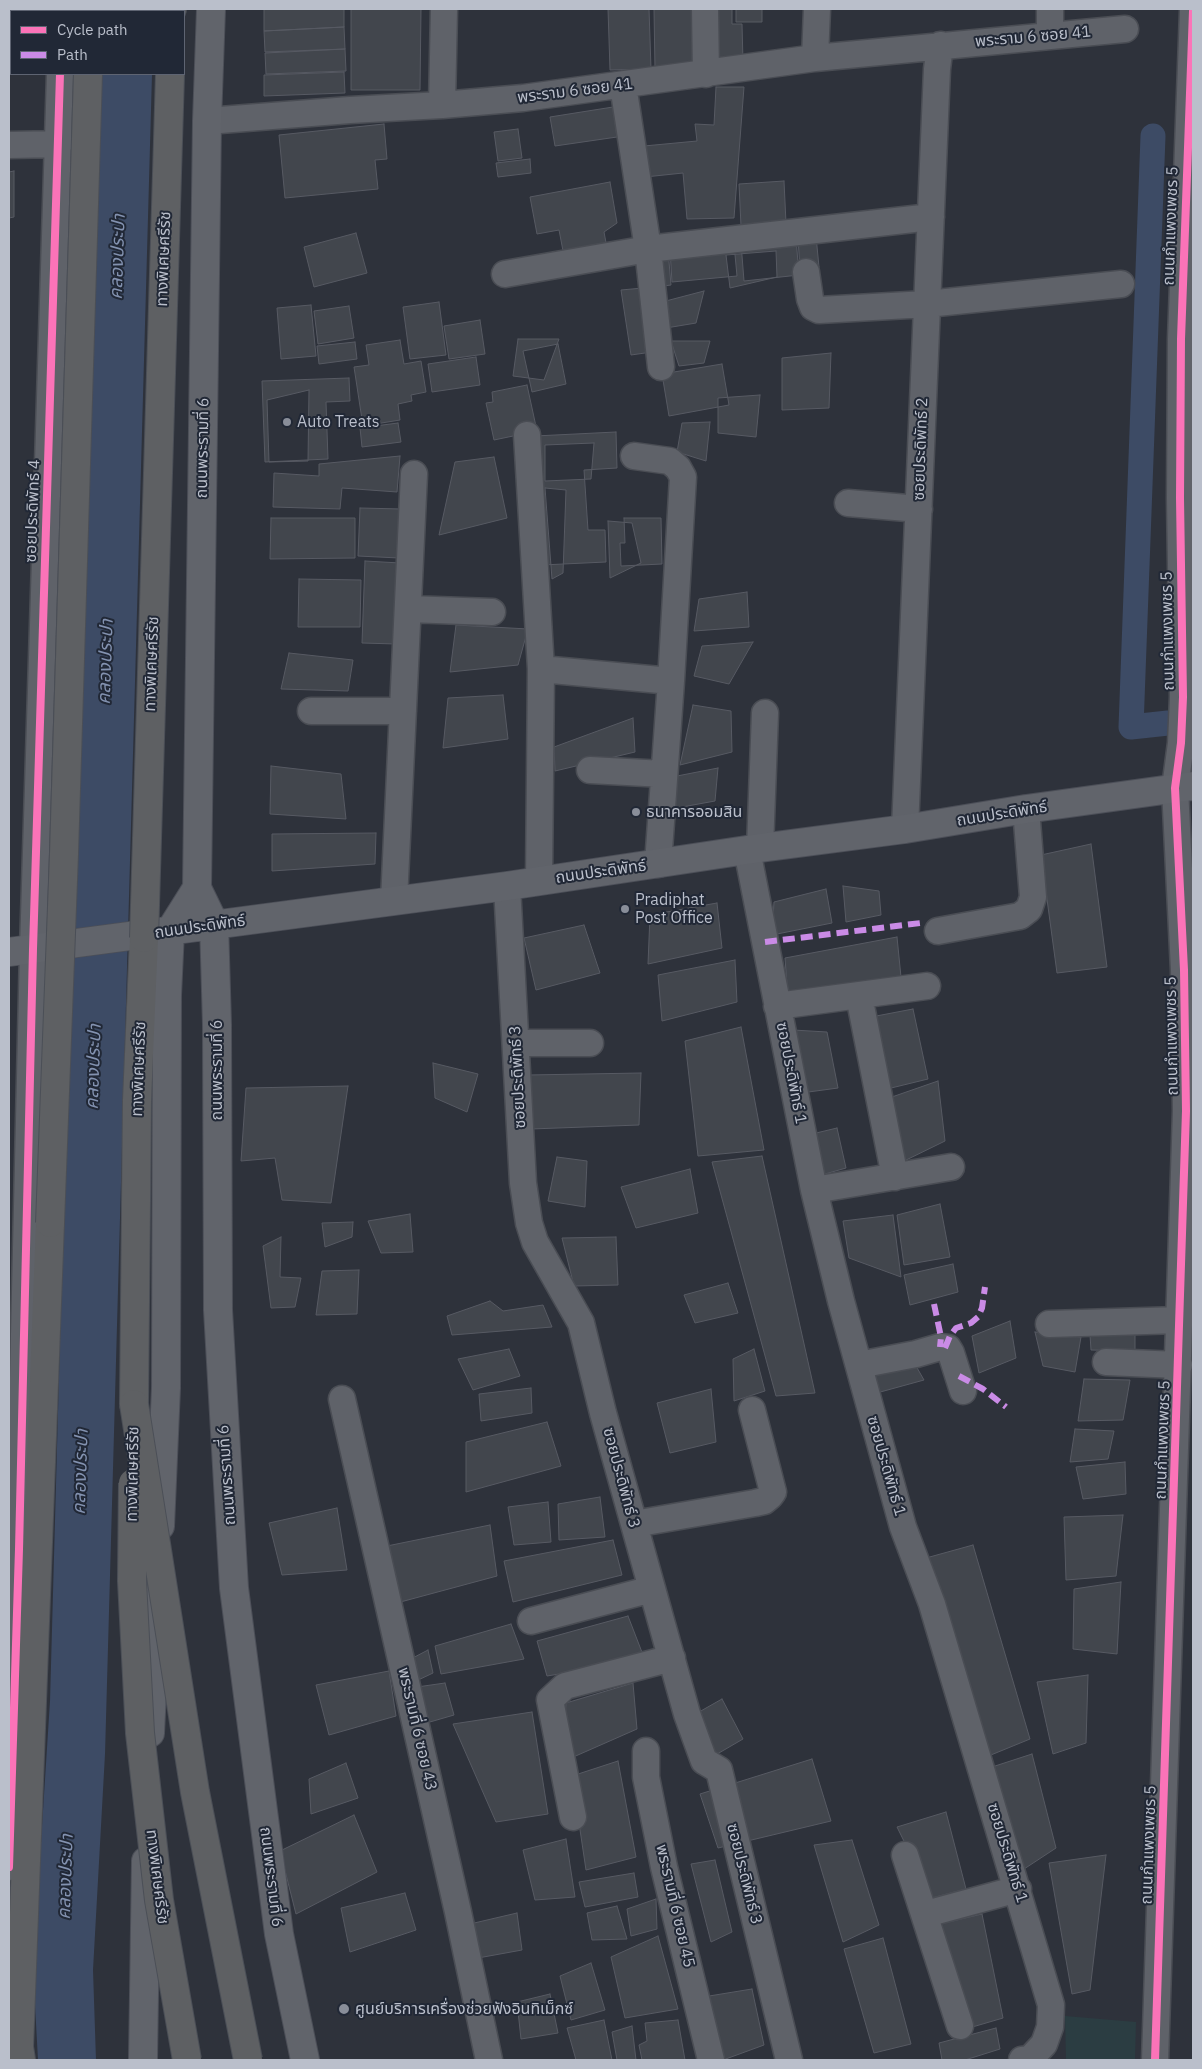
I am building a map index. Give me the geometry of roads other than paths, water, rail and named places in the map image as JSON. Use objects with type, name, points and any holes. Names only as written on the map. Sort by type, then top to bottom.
[{"type":"highway","points":[[19,2056],[64,844],[88,75]]},
{"type":"highway","name":"ทางพิเศษศรีรัช","points":[[170,75],[147,865],[137,1100],[132,1582],[140,1733],[159,1900],[187,2060]]},
{"type":"highway","points":[[134,1404],[196,1792],[248,2060]]},
{"type":"main road","name":"ถนนพระรามที่ 6","points":[[211,9],[207,120],[197,888],[214,923],[217,1035],[218,1310],[234,1588],[279,1934],[305,2060]]},
{"type":"main road","name":"ถนนประดิพัทธ์","points":[[21,950],[71,945],[214,923],[507,886],[1184,787]]},
{"type":"main road","points":[[143,2060],[147,1798],[166,1388],[167,995],[170,931],[197,888]]},
{"type":"street","points":[[442,105],[444,9]]},
{"type":"street","points":[[705,9],[706,74]]},
{"type":"street","points":[[815,58],[817,9]]},
{"type":"street","points":[[1050,9],[1050,36]]},
{"type":"street","name":"ถนนกำแพงเพชร 5","points":[[1155,2060],[1186,1111],[1184,787],[1181,743],[1183,697],[1180,498],[1181,339],[1193,11]]},
{"type":"street","name":"พระราม 6 ซอย 41","points":[[207,120],[523,98],[815,58],[939,57],[1050,36],[1125,29]]},
{"type":"street","name":"ซอยประดิพัทธ์ 2","points":[[905,829],[939,57]]},
{"type":"street","name":"ซอยประดิพัทธ์ 4","points":[[9,1867],[21,950],[59,144],[60,75]]},
{"type":"street","points":[[623,85],[648,249],[661,367]]},
{"type":"street","points":[[9,145],[59,144]]},
{"type":"street","points":[[505,274],[648,249],[931,217]]},
{"type":"street","points":[[806,272],[810,299],[813,307],[819,310],[927,304],[1121,284]]},
{"type":"street","points":[[527,435],[541,669],[539,881]]},
{"type":"street","points":[[634,456],[670,461],[678,468],[683,477],[658,864]]},
{"type":"street","points":[[394,901],[414,474]]},
{"type":"street","points":[[848,503],[919,509]]},
{"type":"street","points":[[408,609],[492,612]]},
{"type":"street","points":[[541,669],[671,682]]},
{"type":"street","points":[[311,711],[403,711]]},
{"type":"street","name":"ซอยประดิพัทธ์ 1","points":[[765,713],[753,849],[778,1006],[814,1190],[859,1365],[903,1526],[932,1604],[1051,2005],[1050,2026],[1044,2044],[1030,2059],[1022,2060]]},
{"type":"street","points":[[590,770],[664,774]]},
{"type":"street","points":[[938,930],[1020,916],[1029,909],[1033,897],[1026,809]]},
{"type":"street","name":"ซอยประดิพัทธ์ 3","points":[[507,886],[523,1183],[528,1224],[581,1323],[687,1714],[704,1761],[719,1770],[789,2060]]},
{"type":"street","points":[[778,1006],[927,986]]},
{"type":"street","points":[[858,996],[894,1177]]},
{"type":"street","points":[[516,1043],[590,1043]]},
{"type":"street","points":[[814,1190],[951,1167]]},
{"type":"street","points":[[1048,1324],[1179,1320]]},
{"type":"street","points":[[859,1365],[916,1354],[940,1347],[948,1348],[951,1352],[963,1391]]},
{"type":"street","points":[[1106,1362],[1179,1365]]},
{"type":"street","name":"พระรามที่ 6 ซอย 43","points":[[342,1399],[458,1912],[489,2060]]},
{"type":"street","points":[[634,1524],[755,1502],[770,1496],[773,1492],[752,1410]]},
{"type":"street","points":[[531,1621],[652,1589]]},
{"type":"street","points":[[573,1817],[550,1700],[565,1686],[672,1658]]},
{"type":"street","name":"พระรามที่ 6 ซอย 45","points":[[646,1751],[646,1777],[664,1867],[710,2060]]},
{"type":"street","points":[[905,1855],[926,1914],[960,2026]]},
{"type":"street","points":[[926,1914],[1018,1890]]},
{"type":"water","name":"คลองประปา","points":[[95,75],[152,75],[105,1754],[93,1970],[96,2060],[38,2060],[33,1968],[50,1701]]},
{"type":"waterway","points":[[1153,136],[1131,727],[1168,723]]},
{"type":"place","name":"Auto Treats","points":[[287,422]]},
{"type":"place","name":"ธนาคารออมสิน","points":[[636,812]]},
{"type":"place","name":"Pradiphat Post Office","points":[[625,909]]},
{"type":"place","name":"ศูนย์บริการเครื่องช่วยฟังอินทิเม็กซ์","points":[[344,2009]]}]
